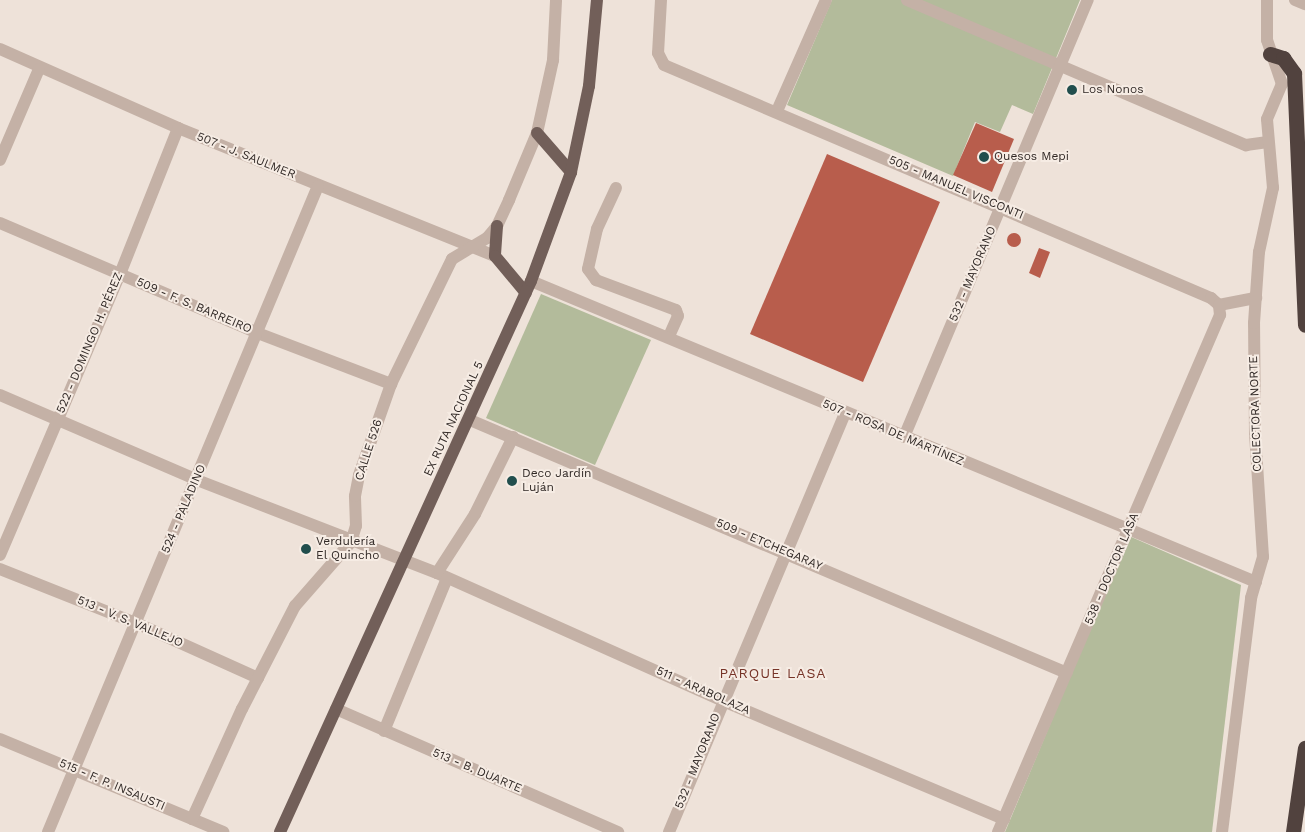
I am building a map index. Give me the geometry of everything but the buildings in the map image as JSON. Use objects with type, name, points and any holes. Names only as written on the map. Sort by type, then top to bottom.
[{"type":"highway","points":[[1270,54],[1283,58],[1294,73],[1305,325]]},
{"type":"highway","points":[[1293,832],[1305,748]]},
{"type":"main road","name":"EX RUTA NACIONAL 5","points":[[280,832],[470,420],[529,287],[571,172],[589,86],[597,0]]},
{"type":"main road","points":[[537,134],[571,172]]},
{"type":"main road","points":[[497,226],[495,256],[529,287]]},
{"type":"street","points":[[497,226],[537,134],[553,60],[556,0]]},
{"type":"street","name":"505 - MANUEL VISCONTI","points":[[661,0],[658,60],[664,65],[1001,207],[1211,298],[1219,305]]},
{"type":"street","points":[[777,111],[826,0]]},
{"type":"street","points":[[907,0],[1246,145],[1268,142]]},
{"type":"street","name":"532 - MAYORANO","points":[[904,437],[1088,0]]},
{"type":"street","name":"COLECTORA NORTE","points":[[1222,832],[1256,582],[1263,552],[1256,433],[1256,298],[1259,252],[1273,188],[1268,142],[1268,109],[1282,84],[1270,54],[1267,0]]},
{"type":"street","points":[[1295,0],[1305,4]]},
{"type":"street","name":"507 - J. SAULMER","points":[[0,49],[39,69],[178,128],[470,248],[495,256]]},
{"type":"street","points":[[0,160],[39,69]]},
{"type":"street","name":"522 - DOMINGO H. PÉREZ","points":[[0,555],[120,274],[178,128]]},
{"type":"street","name":"524 - PALADINO","points":[[48,832],[197,480],[255,332],[318,186]]},
{"type":"street","points":[[616,188],[597,230],[588,269],[596,280],[676,310],[678,316],[669,336]]},
{"type":"street","name":"509 - F. S. BARREIRO","points":[[0,223],[255,332],[390,384]]},
{"type":"street","name":"CALLE 526","points":[[351,542],[356,526],[355,496],[360,475],[390,384],[452,259],[487,238],[497,226]]},
{"type":"street","name":"507 - ROSA DE MARTÍNEZ","points":[[529,287],[669,336],[846,413],[1256,582]]},
{"type":"street","points":[[1219,305],[1256,298]]},
{"type":"street","name":"538 - DOCTOR LASA","points":[[998,832],[1220,315],[1219,305]]},
{"type":"street","name":"511 - ARABOLAZA","points":[[0,395],[197,480],[351,542],[404,560],[442,576],[723,701],[1004,819]]},
{"type":"street","name":"532 - MAYORANO","points":[[669,832],[846,413]]},
{"type":"street","name":"509 - ETCHEGARAY","points":[[470,420],[786,552],[1067,673]]},
{"type":"street","points":[[384,731],[442,576],[513,438]]},
{"type":"street","points":[[192,819],[258,678],[295,606],[351,542]]},
{"type":"street","name":"513 - V. S. VALLEJO","points":[[0,569],[136,623],[258,678]]},
{"type":"street","name":"513 - B. DUARTE","points":[[336,709],[618,832]]},
{"type":"street","name":"515 - F. P. INSAUSTI","points":[[0,739],[223,832]]},
{"type":"green space","points":[[832,0],[1080,0],[1033,114],[1012,105],[1000,132],[975,122],[953,176],[787,105]]},
{"type":"green space","points":[[541,294],[651,340],[595,465],[486,418]]},
{"type":"green space","points":[[1129,536],[1241,585],[1212,832],[1005,832]]},
{"type":"place","name":"Los Nonos","points":[[1072,90]]},
{"type":"place","name":"Quesos Mepi","points":[[984,157]]},
{"type":"place","name":"Deco Jardín Luján","points":[[512,481]]},
{"type":"place","name":"Verdulería El Quincho","points":[[306,549]]},
{"type":"district","name":"PARQUE LASA","points":[[773,673]]}]
